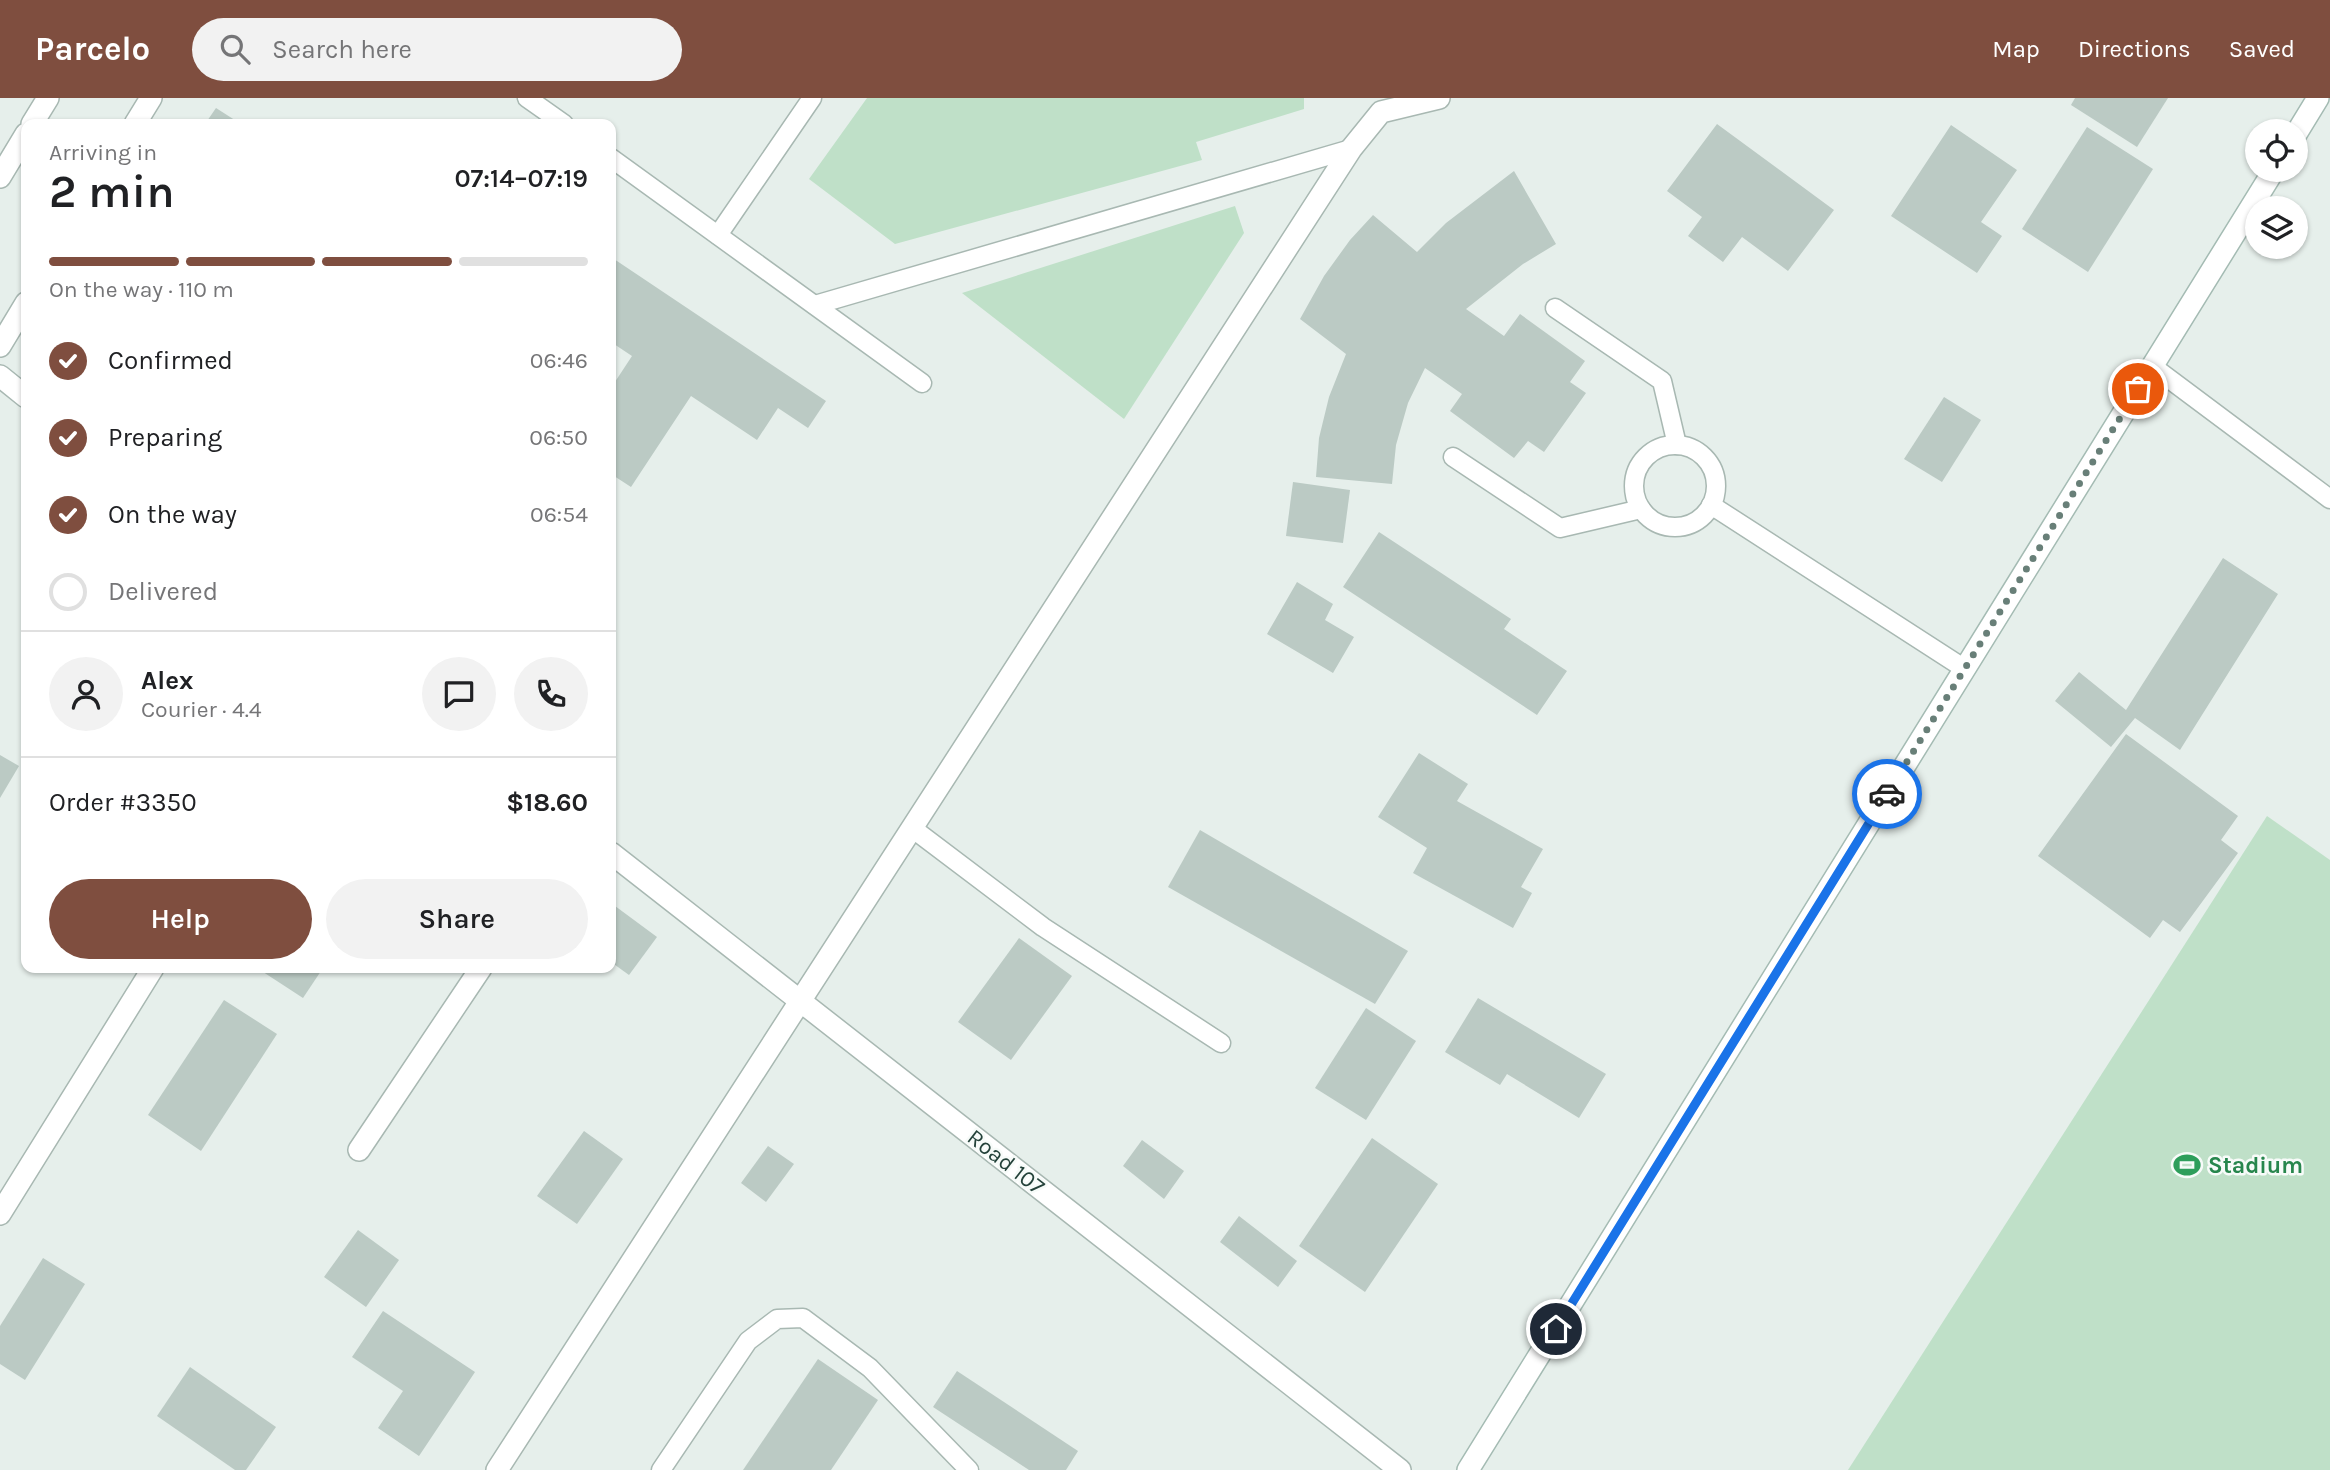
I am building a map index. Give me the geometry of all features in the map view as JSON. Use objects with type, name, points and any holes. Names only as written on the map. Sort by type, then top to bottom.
[{"type":"street","points":[[35,119],[48,98]]},
{"type":"street","points":[[138,119],[151,98]]},
{"type":"street","points":[[498,1470],[1377,105],[1439,98]]},
{"type":"street","points":[[2305,119],[2318,98]]},
{"type":"street","points":[[0,177],[21,142]]},
{"type":"street","points":[[1468,1470],[2267,182]]},
{"type":"street","points":[[0,346],[21,311]]},
{"type":"street","points":[[0,376],[21,393]]},
{"type":"street","name":"Road 107","points":[[616,857],[1400,1470]]},
{"type":"street","points":[[0,1214],[150,973]]},
{"type":"street","points":[[359,1150],[478,973]]},
{"type":"lane","points":[[527,98],[557,119]]},
{"type":"lane","points":[[718,235],[812,98]]},
{"type":"lane","points":[[814,305],[1351,149]]},
{"type":"lane","points":[[616,162],[922,383]]},
{"type":"lane","points":[[1555,308],[1662,381],[1677,445]]},
{"type":"lane","points":[[2152,366],[2330,499]]},
{"type":"lane","points":[[1664,446],[1690,448],[1702,455],[1711,466],[1716,479],[1716,492],[1711,505],[1702,517],[1691,524],[1677,527],[1663,525],[1651,519],[1641,509],[1635,497],[1636,471],[1642,460],[1652,451],[1664,446]]},
{"type":"lane","points":[[1453,457],[1560,528],[1641,509]]},
{"type":"lane","points":[[1711,505],[1965,669]]},
{"type":"lane","points":[[912,828],[1042,927],[1221,1043]]},
{"type":"lane","points":[[661,1470],[748,1341],[777,1319],[803,1318],[870,1368],[969,1470]]},
{"type":"green space","points":[[867,98],[1304,98],[1304,109],[1196,142],[1202,160],[895,244],[809,179]]},
{"type":"green space","points":[[1235,206],[1244,233],[1124,419],[962,293]]},
{"type":"green space","name":"Stadium","points":[[2267,816],[2330,860],[2330,1470],[1848,1470]]},
{"type":"building","points":[[2075,98],[2168,98],[2137,147],[2071,105]]},
{"type":"building","points":[[216,108],[233,119],[208,119]]},
{"type":"building","points":[[1717,124],[1834,210],[1788,271],[1742,237],[1723,262],[1688,236],[1702,217],[1667,191]]},
{"type":"building","points":[[1951,125],[2017,170],[1981,222],[2002,236],[1977,273],[1891,216]]},
{"type":"building","points":[[2087,127],[2153,169],[2088,272],[2022,229]]},
{"type":"building","points":[[1514,171],[1556,244],[1523,264],[1466,309],[1504,336],[1520,314],[1585,361],[1570,382],[1586,393],[1544,452],[1528,441],[1514,458],[1450,411],[1462,394],[1425,368],[1408,403],[1396,445],[1392,484],[1316,477],[1319,438],[1329,397],[1346,354],[1300,319],[1324,276],[1350,240],[1373,215],[1417,252],[1446,223]]},
{"type":"building","points":[[616,260],[826,401],[808,428],[778,408],[757,440],[691,396],[631,487],[616,477],[616,380],[632,356],[616,345]]},
{"type":"building","points":[[1944,397],[1981,420],[1942,482],[1904,459]]},
{"type":"building","points":[[1293,482],[1350,490],[1343,543],[1286,536]]},
{"type":"building","points":[[1379,532],[1511,619],[1504,629],[1567,671],[1537,715],[1343,587]]},
{"type":"building","points":[[2223,558],[2278,594],[2180,750],[2135,718],[2111,747],[2055,701],[2079,672],[2126,710]]},
{"type":"building","points":[[1297,582],[1333,604],[1325,620],[1354,637],[1333,673],[1267,634]]},
{"type":"building","points":[[2126,734],[2238,816],[2221,840],[2238,853],[2180,932],[2163,920],[2150,938],[2038,856]]},
{"type":"building","points":[[1419,753],[1468,784],[1457,801],[1543,849],[1521,887],[1532,893],[1513,928],[1413,873],[1427,848],[1378,817]]},
{"type":"building","points":[[0,755],[19,766],[0,798]]},
{"type":"building","points":[[1200,830],[1408,951],[1375,1004],[1168,887]]},
{"type":"building","points":[[616,907],[657,937],[629,975],[616,966]]},
{"type":"building","points":[[1019,938],[1072,976],[1011,1060],[958,1022]]},
{"type":"building","points":[[265,973],[320,973],[303,998]]},
{"type":"building","points":[[1478,998],[1606,1074],[1579,1118],[1507,1074],[1500,1085],[1445,1052]]},
{"type":"building","points":[[224,1000],[277,1034],[201,1151],[148,1115]]},
{"type":"building","points":[[1366,1008],[1416,1041],[1366,1120],[1315,1088]]},
{"type":"building","points":[[584,1131],[623,1159],[577,1224],[537,1196]]},
{"type":"building","points":[[1372,1138],[1438,1184],[1365,1292],[1299,1246]]},
{"type":"building","points":[[1142,1140],[1184,1171],[1164,1199],[1123,1166]]},
{"type":"building","points":[[768,1146],[794,1164],[766,1202],[741,1183]]},
{"type":"building","points":[[1239,1216],[1297,1261],[1278,1287],[1220,1242]]},
{"type":"building","points":[[358,1230],[399,1260],[366,1307],[324,1277]]},
{"type":"building","points":[[43,1258],[85,1284],[25,1380],[0,1364],[0,1326]]},
{"type":"building","points":[[383,1311],[475,1372],[419,1456],[378,1428],[403,1391],[352,1357]]},
{"type":"building","points":[[818,1359],[878,1400],[831,1470],[743,1470]]},
{"type":"building","points":[[190,1367],[276,1427],[246,1470],[235,1470],[157,1416]]},
{"type":"building","points":[[957,1371],[1078,1451],[1066,1470],[1029,1470],[933,1407]]},
{"type":"way so far","points":[[1887,794],[2138,389]]},
{"type":"place","name":"Stadium","points":[[2187,1165]]},
{"type":"route","points":[[1556,1329],[1887,794]]}]
